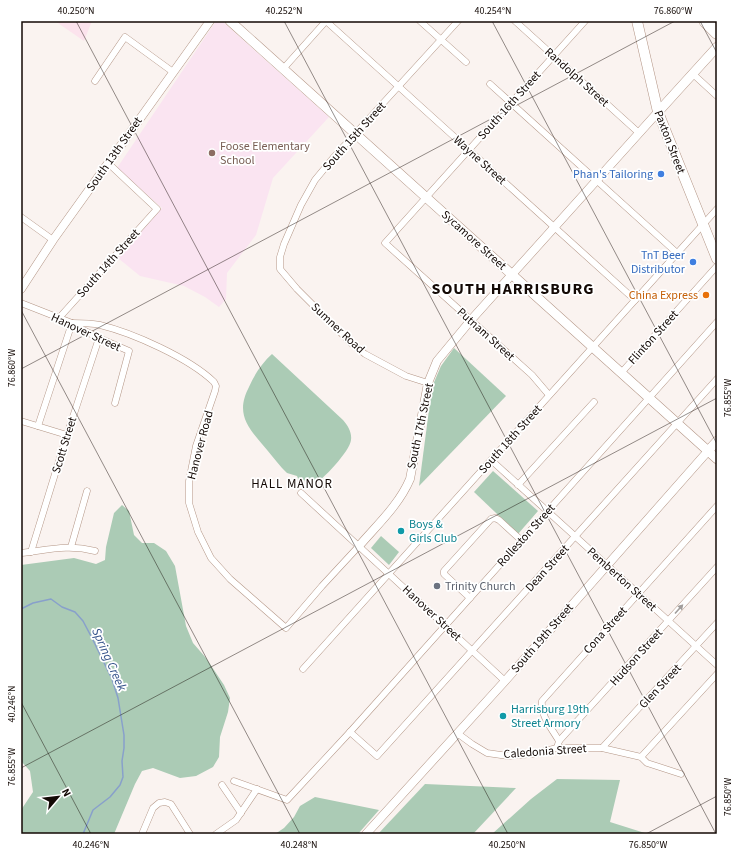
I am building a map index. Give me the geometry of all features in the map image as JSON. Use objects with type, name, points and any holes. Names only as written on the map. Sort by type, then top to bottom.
[{"type":"main road","name":"Sycamore Street","points":[[230,21],[717,459]]},
{"type":"main road","name":"Paxton Street","points":[[636,21],[658,112],[717,259]]},
{"type":"main road","name":"South 17th Street","points":[[658,112],[717,48]]},
{"type":"main road","name":"South 19th Street","points":[[708,451],[717,441]]},
{"type":"street","name":"South 13th Street","points":[[21,289],[53,240],[210,21]]},
{"type":"street","points":[[283,69],[326,21]]},
{"type":"street","name":"Wayne Street","points":[[326,21],[635,300]]},
{"type":"street","points":[[420,21],[466,62]]},
{"type":"street","name":"South 15th Street","points":[[280,269],[280,257],[284,244],[300,205],[315,180],[458,21]]},
{"type":"street","name":"Randolph Street","points":[[514,21],[639,133]]},
{"type":"street","name":"South 16th Street","points":[[386,243],[585,21]]},
{"type":"street","points":[[95,81],[125,37],[173,72]]},
{"type":"street","points":[[693,74],[717,96]]},
{"type":"street","points":[[490,84],[677,253]]},
{"type":"street","name":"South 17th Street","points":[[286,628],[397,503],[406,488],[410,479],[428,383],[437,361],[471,320],[658,112]]},
{"type":"street","name":"South 14th Street","points":[[59,318],[157,209],[108,163]]},
{"type":"street","name":"South 18th Street","points":[[303,670],[717,209]]},
{"type":"street","points":[[21,217],[53,240]]},
{"type":"street","name":"Putnam Street","points":[[386,243],[532,375],[549,395]]},
{"type":"street","name":"Flinton Street","points":[[621,373],[717,266]]},
{"type":"street","name":"Sumner Road","points":[[280,269],[297,289],[351,343],[365,354],[406,376],[428,383]]},
{"type":"street","name":"Hanover Street","points":[[21,303],[72,323],[98,338],[129,352],[115,403]]},
{"type":"street","name":"Rolleston Street","points":[[257,789],[287,800],[350,732],[717,322]]},
{"type":"street","points":[[38,426],[72,323]]},
{"type":"street","name":"Hanover Road","points":[[72,323],[89,323],[100,325],[143,340],[180,358],[214,382],[216,386],[215,391],[196,446],[189,481],[189,503],[198,532],[211,558],[230,579],[286,628]]},
{"type":"street","name":"Scott Street","points":[[31,552],[98,338]]},
{"type":"street","name":"Dean Street","points":[[350,732],[377,756],[717,379]]},
{"type":"street","points":[[518,485],[594,402]]},
{"type":"street","points":[[21,421],[67,435]]},
{"type":"street","name":"South 19th Street","points":[[366,834],[505,681],[708,451]]},
{"type":"street","name":"Pemberton Street","points":[[491,460],[717,665]]},
{"type":"street","points":[[71,547],[87,491]]},
{"type":"street","name":"Hanover Street","points":[[301,493],[505,681]]},
{"type":"street","name":"Cona Street","points":[[559,741],[543,712],[541,707],[542,701],[717,506]]},
{"type":"street","points":[[470,598],[444,574],[444,571],[491,519],[495,518],[499,520],[521,540]]},
{"type":"street","points":[[21,553],[71,547],[95,551]]},
{"type":"street","name":"Hudson Street","points":[[557,748],[559,741],[717,567]]},
{"type":"street","name":"Glen Street","points":[[602,748],[717,623]]},
{"type":"street","points":[[641,757],[717,674]]},
{"type":"street","name":"Caledonia Street","points":[[457,733],[487,753],[508,756],[533,754],[557,748],[602,748],[641,757],[647,763],[681,774]]},
{"type":"street","points":[[216,834],[236,820],[257,789],[234,781]]},
{"type":"street","points":[[222,785],[241,813]]},
{"type":"street","points":[[142,834],[153,808],[158,803],[165,802],[171,804],[190,834]]},
{"type":"shaded area","points":[[55,21],[92,21],[84,41]]},
{"type":"shaded area","name":"Foose Elementary School","points":[[216,21],[222,21],[329,117],[273,178],[256,235],[227,273],[226,299],[219,307],[205,297],[184,286],[140,276],[118,258],[162,208],[117,168]]},
{"type":"green space","points":[[454,348],[506,396],[419,486],[432,387],[441,366]]},
{"type":"green space","points":[[272,354],[343,420],[350,432],[351,440],[346,451],[328,472],[312,486],[307,481],[299,481],[297,476],[287,473],[282,468],[251,431],[245,418],[243,404],[245,396],[256,374]]},
{"type":"green space","points":[[493,471],[538,511],[518,534],[474,492]]},
{"type":"green space","points":[[122,505],[129,511],[134,535],[142,543],[154,543],[166,551],[175,566],[186,626],[193,643],[206,658],[224,685],[230,698],[228,712],[220,737],[219,757],[213,767],[196,776],[180,778],[153,768],[142,771],[114,834],[21,834],[21,810],[33,792],[30,771],[21,761],[21,565],[74,558],[96,564],[105,560],[106,547],[114,513]]},
{"type":"green space","points":[[381,536],[399,552],[389,565],[371,548]]},
{"type":"green space","points":[[557,779],[620,780],[610,822],[648,834],[492,834],[531,799]]},
{"type":"green space","points":[[425,784],[516,788],[473,834],[378,834]]},
{"type":"green space","points":[[315,797],[379,810],[358,834],[275,834],[284,828],[294,817],[300,806]]},
{"type":"waterway","name":"Spring Creek","points":[[21,609],[33,603],[51,599],[62,607],[75,612],[83,621],[92,638],[112,679],[118,698],[124,735],[122,761],[123,777],[120,785],[110,797],[93,810],[83,834]]},
{"type":"place","name":"Foose Elementary School","points":[[212,153]]},
{"type":"place","name":"Phan's Tailoring","points":[[661,174]]},
{"type":"place","name":"TnT Beer Distributor","points":[[693,262]]},
{"type":"place","name":"China Express","points":[[706,295]]},
{"type":"place","name":"Boys & Girls Club","points":[[401,531]]},
{"type":"place","name":"Trinity Church","points":[[437,586]]},
{"type":"place","name":"Harrisburg 19th Street Armory","points":[[503,716]]},
{"type":"district","name":"SOUTH HARRISBURG","points":[[513,288]]},
{"type":"district","name":"HALL MANOR","points":[[292,483]]}]
